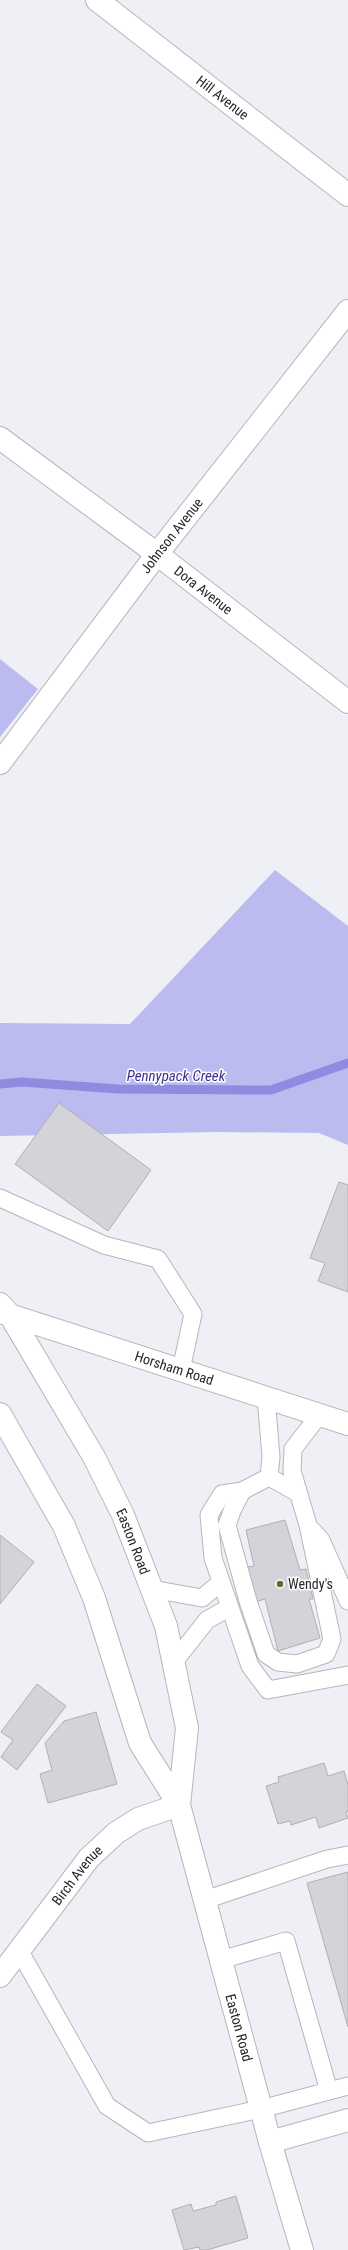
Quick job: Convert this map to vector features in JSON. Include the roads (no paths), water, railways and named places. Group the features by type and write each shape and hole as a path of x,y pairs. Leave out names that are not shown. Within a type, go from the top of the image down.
{"main road":[{"name":"Hill Avenue","path":"97,0 348,196"},
{"name":"Johnson Avenue","path":"0,763 157,554 348,311"},
{"name":"Dora Avenue","path":"0,438 157,554 348,702"},
{"name":"Horsham Road","path":"3,1311 348,1424"},
{"name":"Easton Road","path":"3,1311 94,1457 123,1515 166,1626 187,1728 179,1805"},
{"name":"Easton Road","path":"0,1414 64,1526 94,1598 140,1743 179,1805 261,2110 302,2250"},
{"name":"Birch Avenue","path":"0,1976 89,1858 116,1833 138,1819 179,1805"},
{"path":"270,2142 348,2120"}],"lane":[{"path":"0,1198 104,1245 158,1259 193,1314 181,1370"},
{"path":"266,1397 271,1457 270,1477"},
{"path":"242,1491 232,1511 228,1525 248,1602 266,1654 278,1662 297,1664 326,1654 332,1639 308,1525 292,1471 292,1449 320,1414"},
{"path":"270,1477 242,1491 222,1494 210,1515 213,1558 250,1666 268,1690 348,1675"},
{"path":"270,1477 298,1494"},
{"path":"308,1525 321,1540 348,1601"},
{"path":"152,1590 202,1598 221,1582"},
{"path":"174,1662 207,1620 230,1607"},
{"path":"205,1900 327,1859 348,1855"},
{"path":"221,1960 286,1941 329,2091"},
{"path":"19,1950 107,2106 148,2133 261,2110 348,2086"}],"waterway":[{"name":"Pennypack Creek","path":"0,1084 22,1082 118,1089 271,1090 348,1063"}],"place":[{"name":"Wendy's","path":"280,1584"}]}
